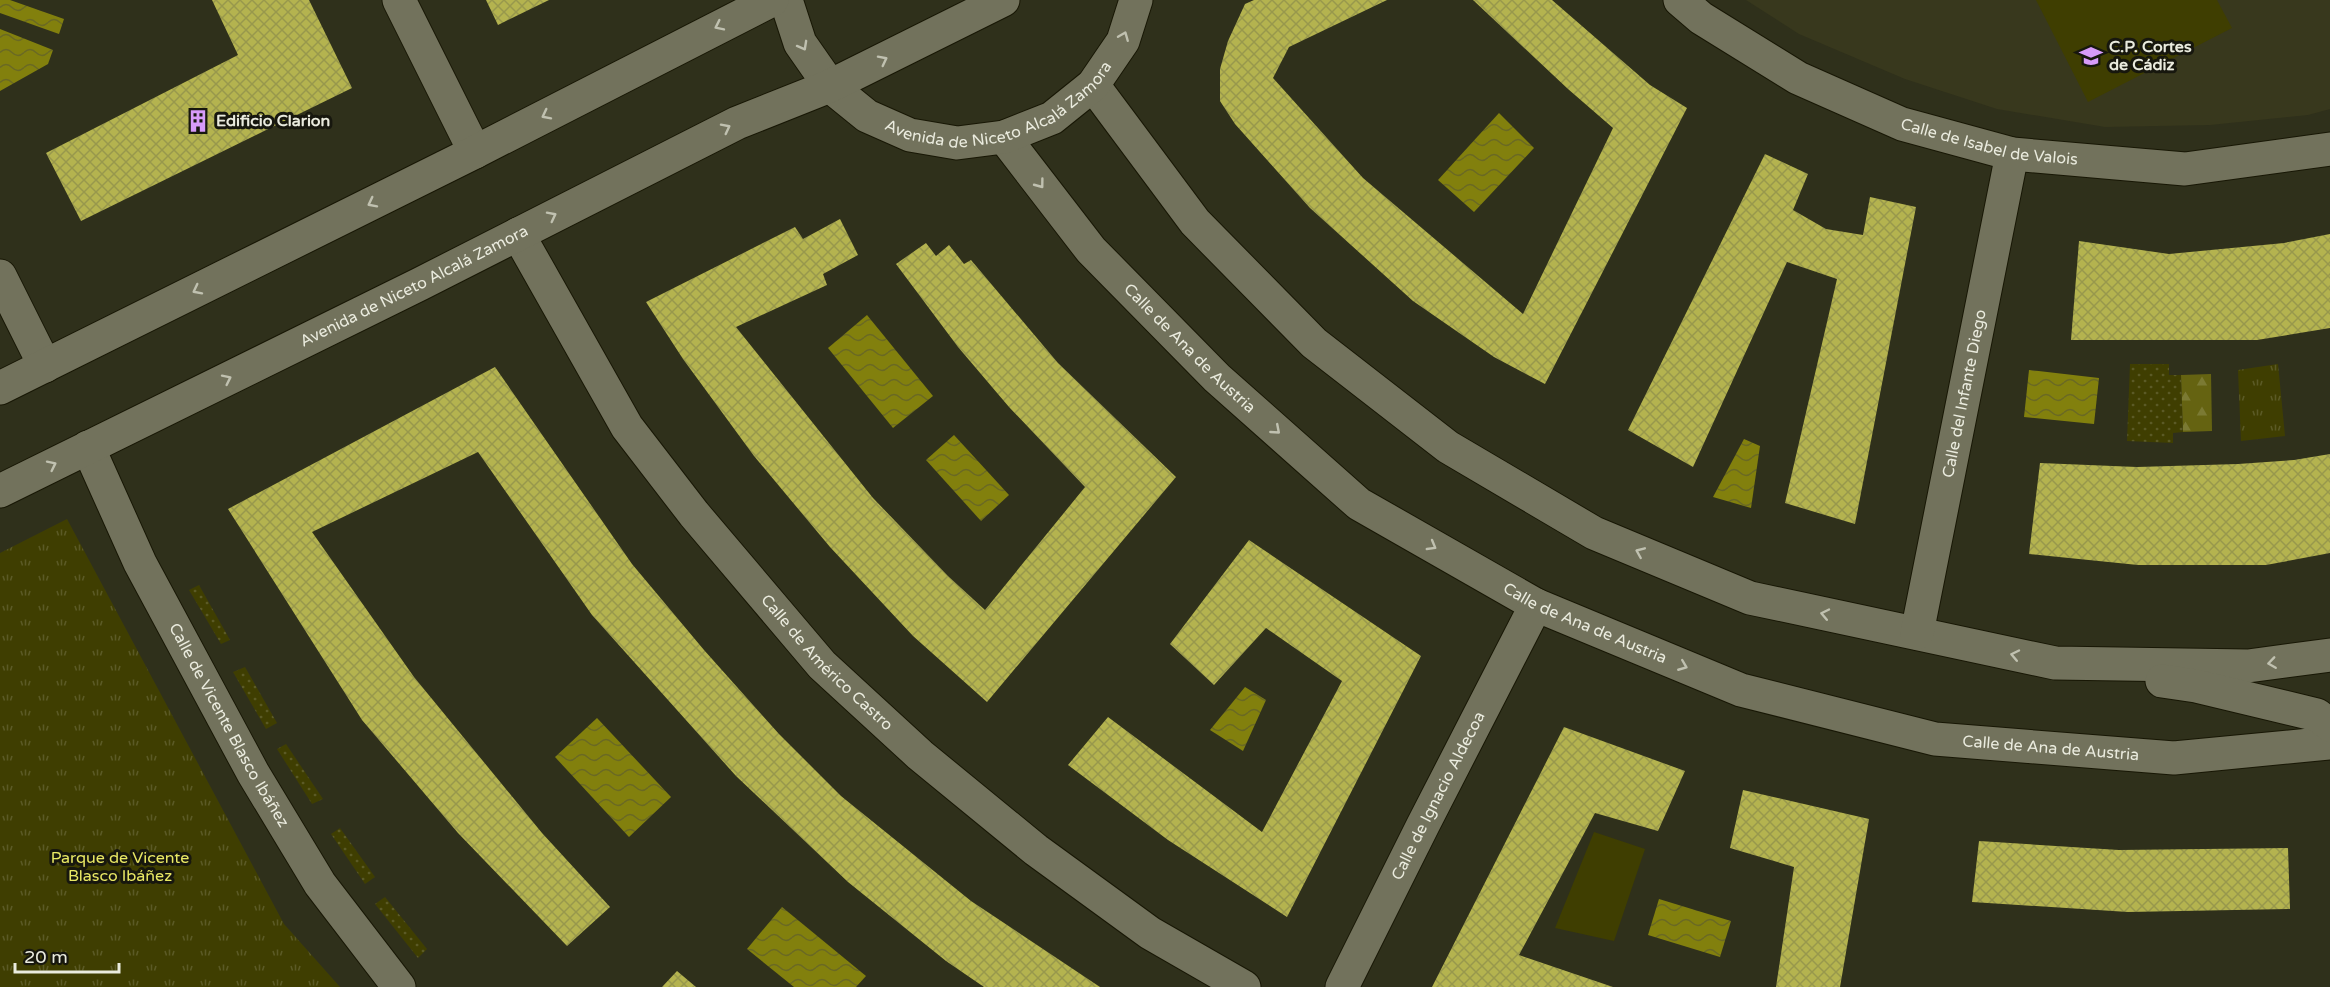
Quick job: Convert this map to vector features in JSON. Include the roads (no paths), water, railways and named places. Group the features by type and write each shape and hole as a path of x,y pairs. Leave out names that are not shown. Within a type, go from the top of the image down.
{"street":[{"path":"399,0 475,152"},
{"path":"0,388 475,152 772,0"},
{"name":"Avenida de Niceto Alcalá Zamora","path":"786,0 800,44 830,86 867,116 910,135 957,143 1004,137 1052,118 1093,85 1123,41 1136,0"},
{"name":"Avenida de Niceto Alcalá Zamora","path":"0,491 420,284 737,123 830,86 1003,0"},
{"name":"Calle de Isabel de Valois","path":"1680,0 1701,18 1798,78 1902,124 2012,154 2185,169 2330,149"},
{"path":"1093,85 1195,222 1314,343 1448,447 1594,532 1750,598 2055,663 2196,686 2317,716 2330,725"},
{"name":"Calle de Ana de Austria","path":"1004,137 1091,250 1217,378 1359,504 1536,605 1741,690 1935,739 2174,758 2330,743"},
{"name":"Calle del Infante Diego","path":"1917,633 2012,154"},
{"name":"Calle de Américo Castro","path":"518,234 627,427 694,514 822,665 920,755 1036,850 1150,933 1244,987"},
{"path":"0,276 45,366"},
{"name":"Calle de Vicente Blasco Ibáñez","path":"88,447 140,563 253,773 320,884 399,987"},
{"name":"Calle de Ignacio Aldecoa","path":"1342,987 1536,605"},
{"path":"2055,663 2248,666 2330,655"}],"water":[{"path":"0,0 10,0 64,19 59,34 0,13"},
{"path":"0,29 53,50 48,64 0,91"},
{"path":"1499,113 1534,148 1474,212 1438,180"},
{"path":"867,315 933,396 893,428 828,348"},
{"path":"2029,370 2099,378 2094,424 2024,417"},
{"path":"954,435 1009,495 981,521 926,460"},
{"path":"1744,439 1760,446 1751,508 1713,497"},
{"path":"1245,687 1266,700 1243,751 1210,730"},
{"path":"597,718 671,797 629,837 555,757"},
{"path":"1659,899 1731,921 1720,957 1648,935"},
{"path":"782,907 866,976 856,987 794,987 747,949"}],"place":[{"name":"C.P. Cortes de Cádiz","path":"2091,56"},
{"name":"Edificio Clarion","path":"198,121"}],"park label":[{"name":"Parque de Vicente Blasco Ibáñez","path":"120,867"}]}
